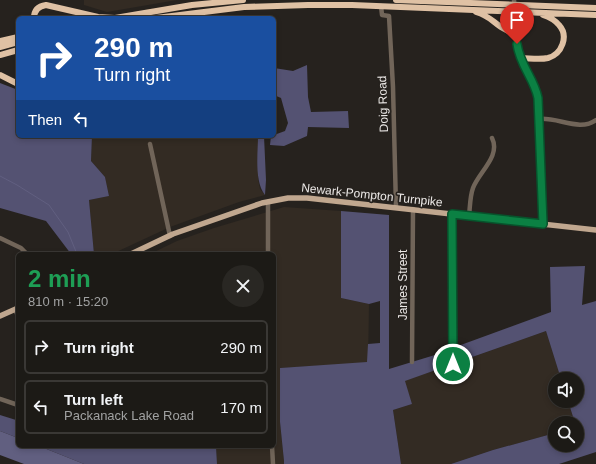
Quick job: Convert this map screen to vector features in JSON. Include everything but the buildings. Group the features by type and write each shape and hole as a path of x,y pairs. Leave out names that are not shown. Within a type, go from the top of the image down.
{"highway":[{"path":"127,16 192,5 243,0"},
{"path":"396,0 515,2 596,8"},
{"path":"35,16 37,9 46,5 94,16"},
{"path":"170,16 257,6 321,5 596,15"},
{"path":"467,10 482,14 492,19 517,38"},
{"path":"520,58 548,58 556,54 561,48 564,38 560,26 554,20 540,13"},
{"path":"0,41 16,37"},
{"path":"0,47 16,43"},
{"path":"0,55 16,51"},
{"path":"0,76 16,83"}],"main road":[{"name":"Newark-Pompton Turnpike","path":"135,252 203,223 268,202 288,198 307,198 396,207 596,230"},
{"path":"0,316 16,308"}],"street":[{"path":"515,2 517,38 520,58 536,88 538,98 543,224"},
{"name":"Doig Road","path":"381,6 382,15 389,16 393,83 396,207"},
{"path":"539,119 549,119 582,125 596,120"},
{"path":"469,216 473,188 492,156 494,146 492,138"},
{"path":"150,144 170,236"},
{"path":"268,202 268,252"},
{"name":"James Street","path":"412,362 413,209"},
{"path":"452,214 453,364"},
{"path":"0,238 22,248 25,252"},
{"path":"0,399 16,404"},
{"path":"272,448 273,464"}],"shaded area":[{"path":"84,0 177,0 107,12 84,5"},
{"path":"307,65 308,97 311,112 348,111 349,128 308,127 307,136 284,146 270,145 271,138 276,138 276,134 285,131 288,123 281,98 276,96 276,68 293,71"},
{"path":"0,83 16,89 16,138 92,138 91,161 105,177 109,196 89,200 94,252 69,252 46,221 0,208"},
{"path":"92,138 258,138 258,179 260,189 265,195 239,202 170,227 116,252 94,252 89,200 109,196 105,177 91,161"},
{"path":"258,138 264,138 266,180 265,195 259,182 257,158"},
{"path":"284,207 341,211 341,298 369,304 368,363 280,368 280,422 284,464 217,464 216,448 276,448 276,252 154,252 177,241"},
{"path":"341,211 389,215 389,369 448,351 447,366 405,381 412,404 393,410 401,464 284,464 280,422 280,368 367,362 368,344 380,343 380,301 369,304 341,298"},
{"path":"585,266 582,305 596,301 596,452 559,464 451,464 493,450 548,435 548,452 584,452 584,416 573,416 570,408 584,408 584,372 559,372 546,331 458,362 458,346 551,312 550,267"},
{"path":"546,331 559,372 548,372 548,408 570,408 573,416 548,416 548,435 493,450 451,464 401,464 393,410 412,404 404,381"},
{"path":"0,415 16,420 16,437 0,431"},
{"path":"0,431 16,437 16,448 44,448 84,464 24,464 0,455"},
{"path":"44,448 216,448 217,464 84,464"}],"waterway":[{"path":"0,176 49,205 68,232 76,252"}],"route":[{"path":"453,364 452,214 543,224 538,98 536,88 521,61 517,44"}]}
